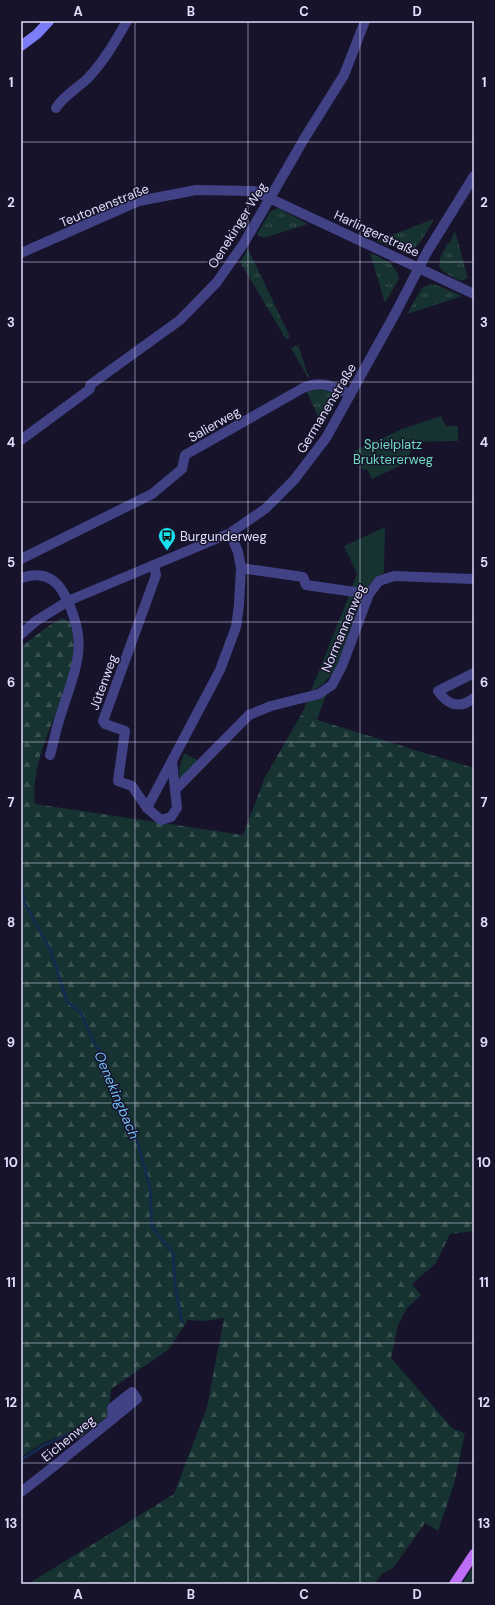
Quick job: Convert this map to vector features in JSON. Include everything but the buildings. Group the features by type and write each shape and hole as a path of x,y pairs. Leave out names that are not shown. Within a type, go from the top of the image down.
{"main road":[{"path":"454,1584 474,1554"}],"street":[{"path":"21,46 37,34 49,21"},
{"path":"56,108 59,102 77,88 109,53 127,21"},
{"name":"Oenekinger Weg","path":"21,440 90,390 90,385 180,320 197,305 217,282 233,260 344,75 364,21"},
{"name":"Germanenstraße","path":"21,634 36,621 68,602 230,533 265,509 294,480 326,438 444,222 474,176"},
{"name":"Teutonenstraße","path":"21,253 139,202 165,195 196,190 225,190 232,192 240,190 254,191 269,198"},
{"name":"Harlingerstraße","path":"269,198 474,294"},
{"name":"Salierweg","path":"21,559 152,494 182,468 186,455 303,388 313,384 324,384 349,394"},
{"path":"172,761 177,808 171,817 161,820 146,808 220,670 236,627 241,568 238,552 230,533"},
{"name":"Jütenweg","path":"146,808 132,786 118,781 125,731 105,724 103,721 156,575 154,565"},
{"path":"241,568 303,577 306,585 369,594"},
{"path":"21,578 36,574 50,578 60,587 68,602 78,632 80,652 78,665 53,738 50,755"},
{"name":"Normannenweg","path":"176,789 249,715 271,706 306,699 329,688 342,666 369,594 379,581 394,576 474,579"},
{"path":"474,673 438,691 446,702 465,703 474,698"},
{"name":"Eichenweg","path":"21,1492 113,1419"}],"green space":[{"path":"278,208 308,224 263,238 257,234 270,212"},
{"path":"434,219 422,239 412,249 399,249 376,241"},
{"path":"455,231 468,278 461,281 446,274 440,267 439,263"},
{"path":"248,249 290,337 286,339 240,262"},
{"path":"370,253 389,263 398,274 399,279 385,303"},
{"path":"431,284 462,296 407,314 422,288"},
{"path":"298,345 310,381 291,348"},
{"path":"313,388 336,392 338,397 322,425 306,390"},
{"name":"Spielplatz Bruktererweg","path":"441,416 446,426 458,426 458,441 415,442 406,463 372,479 367,469 363,470 354,451 402,429"},
{"path":"385,527 384,573 373,580 365,592 351,590 357,574 344,546"},
{"path":"350,593 364,596 334,672 323,684 310,693"},
{"path":"62,618 70,622 74,644 71,666 65,689 40,758 35,781 35,804 243,835 265,777 301,715 474,768 474,1231 450,1234 436,1263 412,1284 421,1295 407,1308 398,1325 391,1358 453,1429 465,1433 454,1484 438,1531 425,1523 393,1568 382,1574 374,1584 28,1584 174,1494 207,1407 224,1318 204,1321 188,1320 169,1349 111,1389 109,1415 78,1439 74,1430 43,1443 21,1457 21,647 44,629"},
{"path":"328,690 317,720 301,715 307,702"},
{"path":"184,753 199,761 180,781 179,769"},
{"path":"474,1566 474,1584 462,1584"}],"waterway":[{"name":"Oenekingbach","path":"21,878 24,902 50,949 67,1001 81,1013 95,1045 102,1054 107,1071 138,1144 150,1188 152,1227 173,1253 175,1285 182,1322"},
{"name":"Oenekingbach","path":"21,1460 43,1446 75,1431"}],"place":[{"name":"Burgunderweg","path":"167,551"}]}
